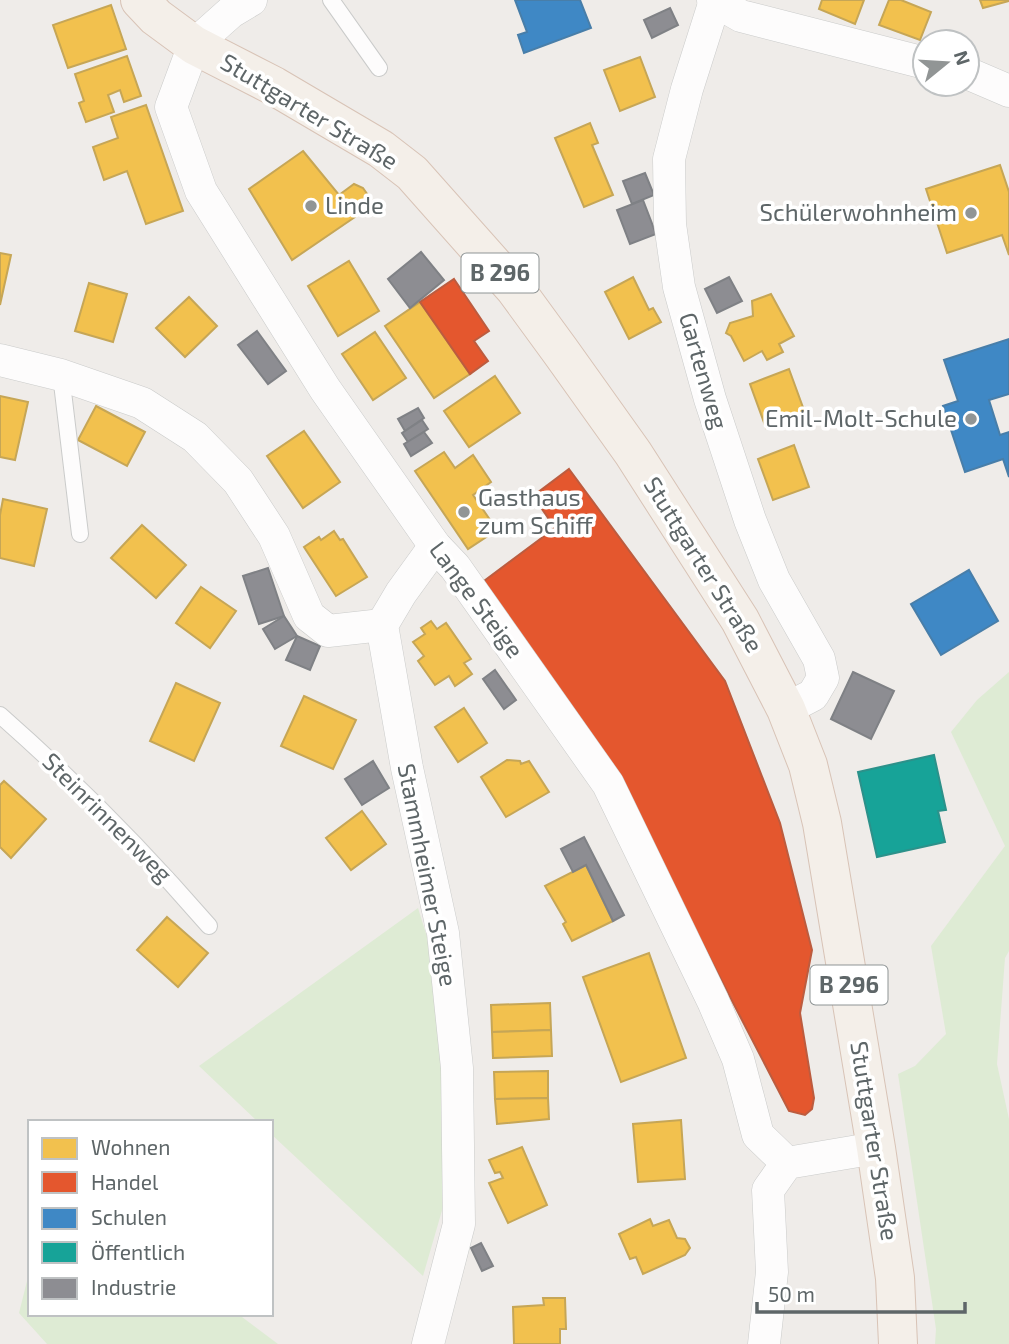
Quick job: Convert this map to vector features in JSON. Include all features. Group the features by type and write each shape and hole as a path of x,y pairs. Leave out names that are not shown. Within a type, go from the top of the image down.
{"main road":[{"name":"Stuttgarter Straße","path":"140,0 156,17 194,45 274,86 381,149 412,173 515,289 633,453 740,620 786,709 808,765 822,822 876,1148 895,1279 898,1344"}],"street":[{"path":"194,45 231,12 251,0"},
{"path":"714,1 741,16 911,59"},
{"name":"Gartenweg","path":"714,1 669,159 670,224 682,300 710,399 750,520 774,580 819,659 823,678 813,695 786,709"},
{"name":"Lange Steige","path":"194,45 171,107 201,191 325,388 435,546 455,567 608,784 738,1059 758,1135 787,1163"},
{"path":"981,80 1009,91"},
{"path":"0,360 61,375 142,403 195,437 238,481 274,536 309,616 328,631 382,625 435,546"},
{"name":"Stammheimer Steige","path":"382,625 407,768 443,933 457,1068 459,1224 428,1344"},
{"path":"764,1344 772,1272 768,1190 787,1163 876,1148"}],"lane":[{"path":"331,0 379,68"},
{"path":"61,375 80,534"},
{"name":"Steinrinnenweg","path":"0,715 92,800 154,863 209,926"}],"green space":[{"path":"1009,672 1009,951 1005,958 997,1064 1009,1119 1009,1344 935,1344 936,1329 898,1074 915,1066 946,1034 931,946 1005,846 951,732 977,700"},
{"path":"418,908 428,940 441,1061 443,1207 423,1276 273,1136 273,1120 256,1120 199,1066"},
{"path":"28,1277 28,1316 241,1316 278,1344 47,1344 19,1313"}],"building: Wohnen":[{"path":"822,0 864,0 855,24 819,9"},
{"path":"889,0 901,0 931,12 925,28 911,28 911,37 879,25"},
{"path":"980,0 1009,0 1009,1 983,8"},
{"path":"111,5 126,49 68,68 53,25"},
{"path":"127,56 141,96 124,102 120,90 108,95 114,112 86,122 79,103 84,101 75,74"},
{"path":"640,57 655,97 620,111 604,70"},
{"path":"146,105 183,211 146,224 127,171 104,180 93,147 118,138 111,117"},
{"path":"590,123 598,143 592,145 613,195 584,207 555,138"},
{"name":"Linde","path":"303,151 339,195 354,184 363,188 372,201 352,212 355,217 292,260 249,189"},
{"name":"Schülerwohnheim","path":"1000,165 1009,192 1009,255 1002,235 947,253 926,189"},
{"path":"0,253 11,255 0,305"},
{"path":"349,261 379,311 338,336 308,286"},
{"path":"633,277 649,310 653,308 661,322 629,339 605,292"},
{"path":"89,283 127,294 113,342 75,331"},
{"path":"771,294 794,336 779,344 783,352 767,360 762,351 744,361 731,336 726,333 730,323 753,316 752,301"},
{"path":"189,297 217,326 185,357 156,328"},
{"path":"420,302 470,374 434,398 385,326"},
{"path":"375,332 406,378 373,400 342,354"},
{"path":"789,369 805,413 766,428 750,384"},
{"path":"495,376 520,413 469,447 444,411"},
{"path":"0,396 28,402 15,460 0,457"},
{"path":"96,406 145,432 127,466 78,440"},
{"path":"304,431 340,482 303,508 267,456"},
{"path":"794,445 809,487 773,500 758,459"},
{"name":"Gasthaus zum Schiff","path":"444,452 455,468 473,455 491,482 473,495 497,530 468,549 415,471"},
{"path":"3,499 47,509 34,566 0,558 0,515"},
{"path":"142,525 186,565 156,598 111,558"},
{"path":"334,531 340,540 343,539 367,577 336,596 304,547"},
{"path":"201,587 236,611 210,648 176,623"},
{"path":"431,621 437,629 446,623 471,659 464,663 472,674 455,686 449,676 435,685 418,661 424,656 413,642 425,634 421,628"},
{"path":"176,683 220,703 194,761 150,741"},
{"path":"304,696 356,720 333,769 281,746"},
{"path":"464,708 487,743 458,762 435,727"},
{"path":"507,760 520,761 521,764 529,761 549,792 506,817 481,777"},
{"path":"4,781 46,819 11,858 0,847 0,785"},
{"path":"362,811 386,844 351,870 326,838"},
{"path":"586,865 613,921 572,941 563,924 566,922 545,886"},
{"path":"167,917 208,953 178,987 137,950"},
{"path":"649,953 686,1058 621,1082 583,977"},
{"path":"550,1003 551,1030 492,1032 491,1005"},
{"path":"551,1030 552,1056 493,1058 492,1032"},
{"path":"548,1071 548,1098 495,1099 494,1072"},
{"path":"548,1098 549,1119 497,1124 495,1099"},
{"path":"681,1120 685,1179 638,1182 633,1124"},
{"path":"522,1147 547,1205 508,1223 489,1183 503,1178 500,1172 495,1173 489,1160"},
{"path":"650,1219 653,1226 669,1220 677,1238 685,1239 690,1248 685,1255 643,1274 636,1257 630,1259 619,1234"},
{"path":"543,1298 565,1298 566,1329 560,1329 560,1344 514,1344 513,1307 544,1305"}],"building: Handel":[{"path":"454,279 489,331 474,341 488,361 470,374 420,302"},
{"path":"569,469 725,681 780,823 812,950 800,1013 814,1098 812,1109 805,1115 789,1111 621,786 484,581 555,528 533,496"}],"building: Schulen":[{"path":"515,0 580,0 591,28 524,53 518,35 527,32"},
{"name":"Emil-Molt-Schule","path":"1009,339 1009,394 989,400 1000,435 1009,432 1009,477 1003,459 965,472 943,406 958,401 944,360"},
{"path":"969,570 998,621 941,655 911,604"}],"building: Öffentlich":[{"path":"934,755 946,810 938,811 945,842 877,857 858,772"}],"building: Industrie":[{"path":"670,8 678,25 652,38 644,20"},
{"path":"645,173 654,195 632,204 623,181"},
{"path":"643,200 656,234 630,244 617,210"},
{"path":"421,252 444,280 410,308 388,279"},
{"path":"729,277 742,301 717,313 705,289"},
{"path":"257,331 286,371 268,384 238,345"},
{"path":"418,408 424,418 405,431 398,419"},
{"path":"422,420 428,429 408,442 402,433"},
{"path":"424,432 432,443 411,456 404,444"},
{"path":"268,568 284,616 259,624 243,576"},
{"path":"284,616 297,636 275,649 263,629"},
{"path":"297,636 320,646 310,670 286,660"},
{"path":"495,670 516,700 504,709 483,679"},
{"path":"853,672 894,691 871,739 831,719"},
{"path":"373,761 389,788 362,805 345,779"},
{"path":"584,837 624,915 613,921 586,865 573,872 561,849"},
{"path":"481,1243 493,1266 482,1271 471,1248"}],"place":[{"name":"Linde","path":"311,206"},
{"name":"Schülerwohnheim","path":"971,213"},
{"name":"Emil-Molt-Schule","path":"971,419"},
{"name":"Gasthaus zum Schiff","path":"464,512"}]}
